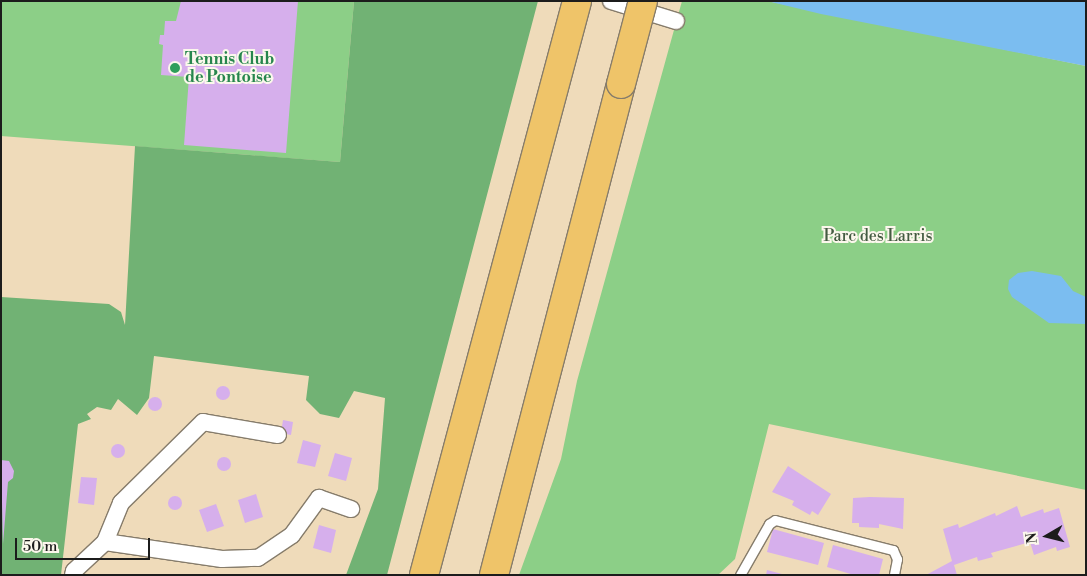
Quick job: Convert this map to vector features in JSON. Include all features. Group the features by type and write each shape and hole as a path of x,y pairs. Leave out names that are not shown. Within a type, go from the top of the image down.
{"highway":[{"path":"424,575 577,1"},
{"path":"494,575 643,1"}],"street":[{"path":"610,1 676,21"},
{"path":"73,575 74,571 105,542 121,503 204,422 278,435"},
{"path":"105,542 222,559 258,558 292,535 319,498 351,509"}],"lane":[{"path":"740,575 769,524 775,520 893,550 897,559 894,575"}],"green space":[{"name":"Tennis Club de Pontoise","path":"1,1 354,1 340,162 1,136"},
{"path":"354,1 538,1 387,575 346,575 378,489 385,398 354,391 339,418 320,414 306,400 309,376 154,356 149,398 137,415 118,399 111,410 97,407 87,414 91,419 78,424 61,575 1,575 1,297 109,304 121,312 125,325 135,146 340,162"},
{"name":"Parc des Larris","path":"682,1 767,1 1086,66 1086,490 769,424 735,559 718,575 519,575 561,459 577,381"}],"water":[{"path":"767,1 1086,1 1086,66 821,14"},
{"path":"1032,271 1061,276 1073,291 1086,297 1086,324 1049,323 1012,297 1008,289 1009,280 1018,273"}],"building":[{"path":"181,1 298,1 286,153 184,145 189,77 161,75 163,45 159,44 160,35 164,35 165,21 176,21"},
{"path":"223,386 228,388 230,393 228,398 223,400 218,398 216,393 218,388"},
{"path":"155,397 160,399 162,404 160,409 155,411 150,409 148,404 150,399"},
{"path":"283,420 293,422 291,435 281,433"},
{"path":"303,440 321,445 315,467 297,463"},
{"path":"118,444 123,446 125,451 123,456 118,458 113,456 111,451 113,446"},
{"path":"335,453 352,458 346,481 328,476"},
{"path":"224,457 229,459 231,464 229,469 224,471 219,469 217,464 219,459"},
{"path":"1,460 9,461 14,471 13,478 8,482 3,544"},
{"path":"788,466 831,494 818,515 812,511 810,515 792,505 794,501 772,492"},
{"path":"81,477 97,478 94,505 78,503"},
{"path":"256,494 263,517 245,523 238,500"},
{"path":"175,496 180,498 182,503 180,508 175,510 170,508 168,503 170,498"},
{"path":"853,498 904,498 903,529 879,524 879,528 859,527 859,523 852,523"},
{"path":"216,504 224,526 207,532 199,510"},
{"path":"1017,506 1021,517 1043,509 1044,513 1059,508 1070,547 1057,551 1056,547 1034,555 1030,542 991,553 993,557 978,561 977,557 954,565 957,575 926,575 952,561 943,529 958,524 959,528 995,513 996,516"},
{"path":"319,525 336,530 331,553 313,548"},
{"path":"773,529 824,543 818,565 767,552"},
{"path":"833,545 883,559 879,575 854,575 827,567"},
{"path":"767,570 782,574 782,575 766,575"}],"place":[{"name":"Tennis Club de Pontoise","path":"175,68"}]}
